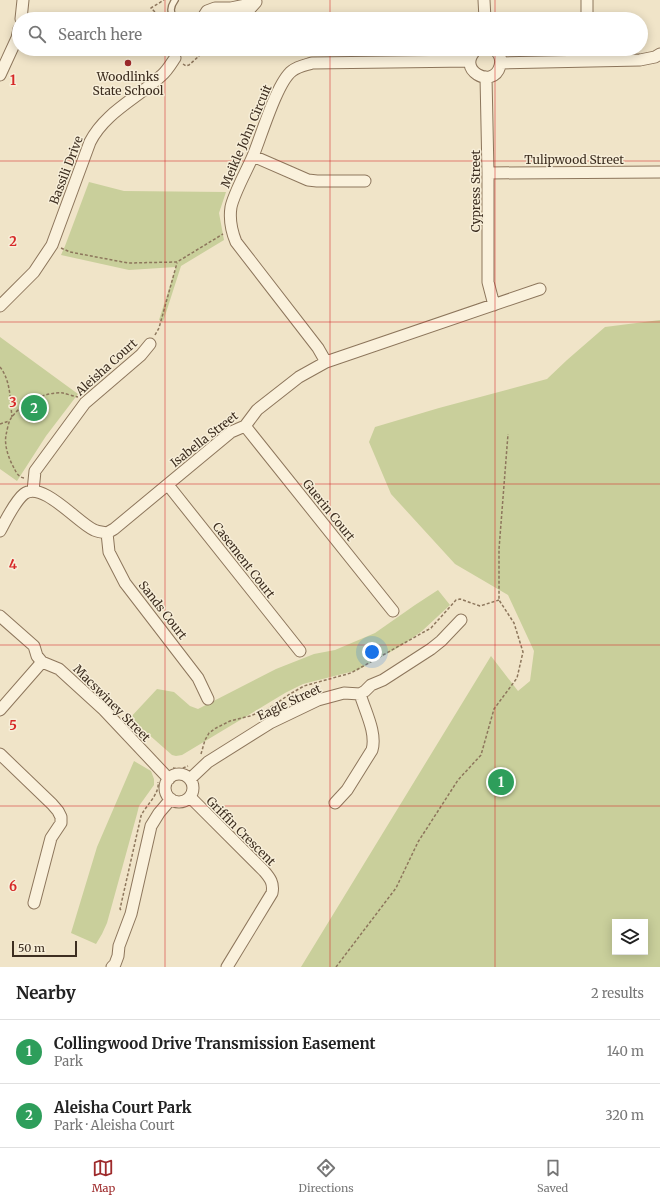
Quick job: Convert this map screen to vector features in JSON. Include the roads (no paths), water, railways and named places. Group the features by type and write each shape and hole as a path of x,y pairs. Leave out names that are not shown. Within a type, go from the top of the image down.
{"street":[{"path":"22,12 23,0"},
{"path":"484,0 485,12"},
{"path":"587,0 587,12"},
{"path":"206,12 215,8 231,8 256,1"},
{"path":"247,12 256,1"},
{"path":"0,75 12,49"},
{"path":"605,56 640,60 655,57 660,54"},
{"path":"471,56 470,61 472,69 482,77 494,74 500,67 501,63 499,56"},
{"path":"501,63 568,56"},
{"name":"Bassili Drive","path":"0,306 34,272 52,245 95,131 104,121 163,75 175,58"},
{"name":"Meikle John Circuit","path":"326,362 318,348 236,242 231,229 230,220 232,205 285,79 292,71 312,63 470,61"},
{"name":"Cypress Street","path":"486,77 488,282 494,304"},
{"path":"253,156 308,180 365,181"},
{"name":"Tulipwood Street","path":"488,173 660,172"},
{"name":"Isabella Street","path":"106,533 114,529 231,432 245,426 257,410 299,377 326,362 540,289"},
{"name":"Aleisha Court","path":"34,485 35,471 85,403 142,355 150,344"},
{"name":"Guerin Court","path":"245,426 393,610"},
{"name":"Casement Court","path":"168,484 300,651"},
{"path":"0,530 15,505 34,485 94,530 106,533"},
{"name":"Sands Court","path":"106,533 110,552 125,582 198,678 208,699"},
{"path":"0,616 34,646 37,656 42,662 0,710"},
{"path":"335,803 347,790 372,750 374,744 373,735 360,694 371,685 383,680 431,649 461,620"},
{"name":"Macswiney Street","path":"42,662 48,666 59,669 104,710 169,779"},
{"name":"Eagle Street","path":"190,779 208,762 270,723 318,700 344,693 360,694"},
{"path":"0,754 52,804 61,817 61,823 51,838 34,903"},
{"path":"182,775 190,779 193,787 193,792 190,797 182,802 171,799 166,790 169,779 173,776 182,775"},
{"name":"Griffin Crescent","path":"190,797 264,871 270,878 273,886 272,893 227,967"},
{"path":"115,966 119,946 131,914 151,826 159,813 171,799"}],"lane":[{"path":"170,12 171,6 175,0"}],"place":[{"name":"Woodlinks State School","path":"128,63"},
{"name":"Aleisha Court Park","path":"34,408"},
{"name":"Collingwood Drive Transmission Easement","path":"501,782"}]}
